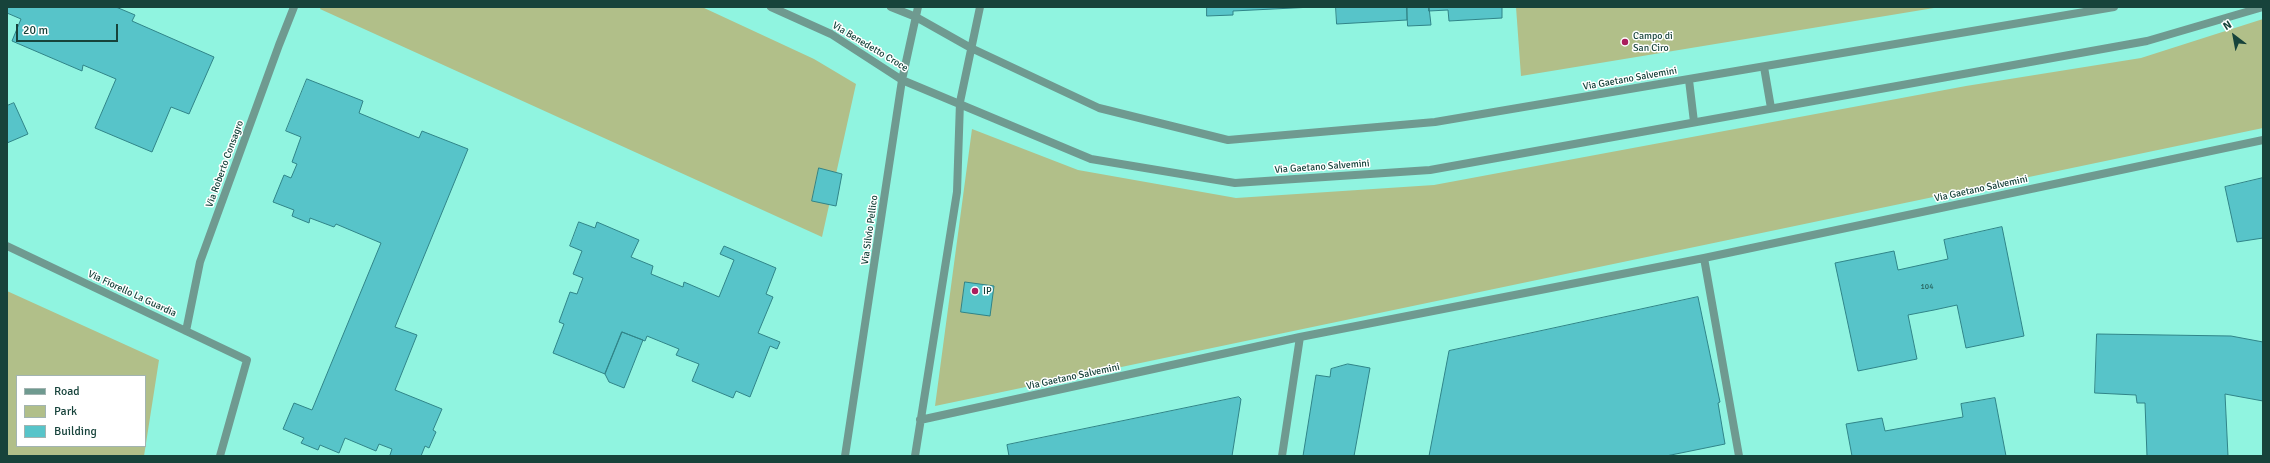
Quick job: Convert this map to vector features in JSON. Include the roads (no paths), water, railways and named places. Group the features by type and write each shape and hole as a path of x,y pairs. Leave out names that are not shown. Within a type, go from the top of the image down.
{"street":[{"name":"Via Roberto Consagro","path":"186,331 200,262 279,44 294,7"},
{"name":"Via Benedetto Croce","path":"771,7 831,34 902,80 960,102"},
{"path":"891,7 916,17 970,48"},
{"name":"Via Silvio Pellico","path":"845,456 902,80 918,7"},
{"path":"915,456 957,192 960,102 970,48 980,7"},
{"name":"Via Gaetano Salvemini","path":"970,48 1099,108 1228,140 1435,122 2114,7"},
{"name":"Via Gaetano Salvemini","path":"960,102 1092,159 1235,183 1430,170 2147,41 2262,7"},
{"path":"1764,67 1771,108"},
{"name":"Via Gaetano Salvemini","path":"1689,80 1694,122"},
{"name":"Via Gaetano Salvemini","path":"920,420 1300,337 1704,258 2263,140"},
{"name":"Via Fiorello La Guardia","path":"7,246 247,360 220,456"},
{"path":"1704,258 1739,456"},
{"path":"1282,456 1300,337"}],"place":[{"name":"Campo di San Ciro","path":"1625,42"},
{"name":"IP","path":"975,291"}]}
